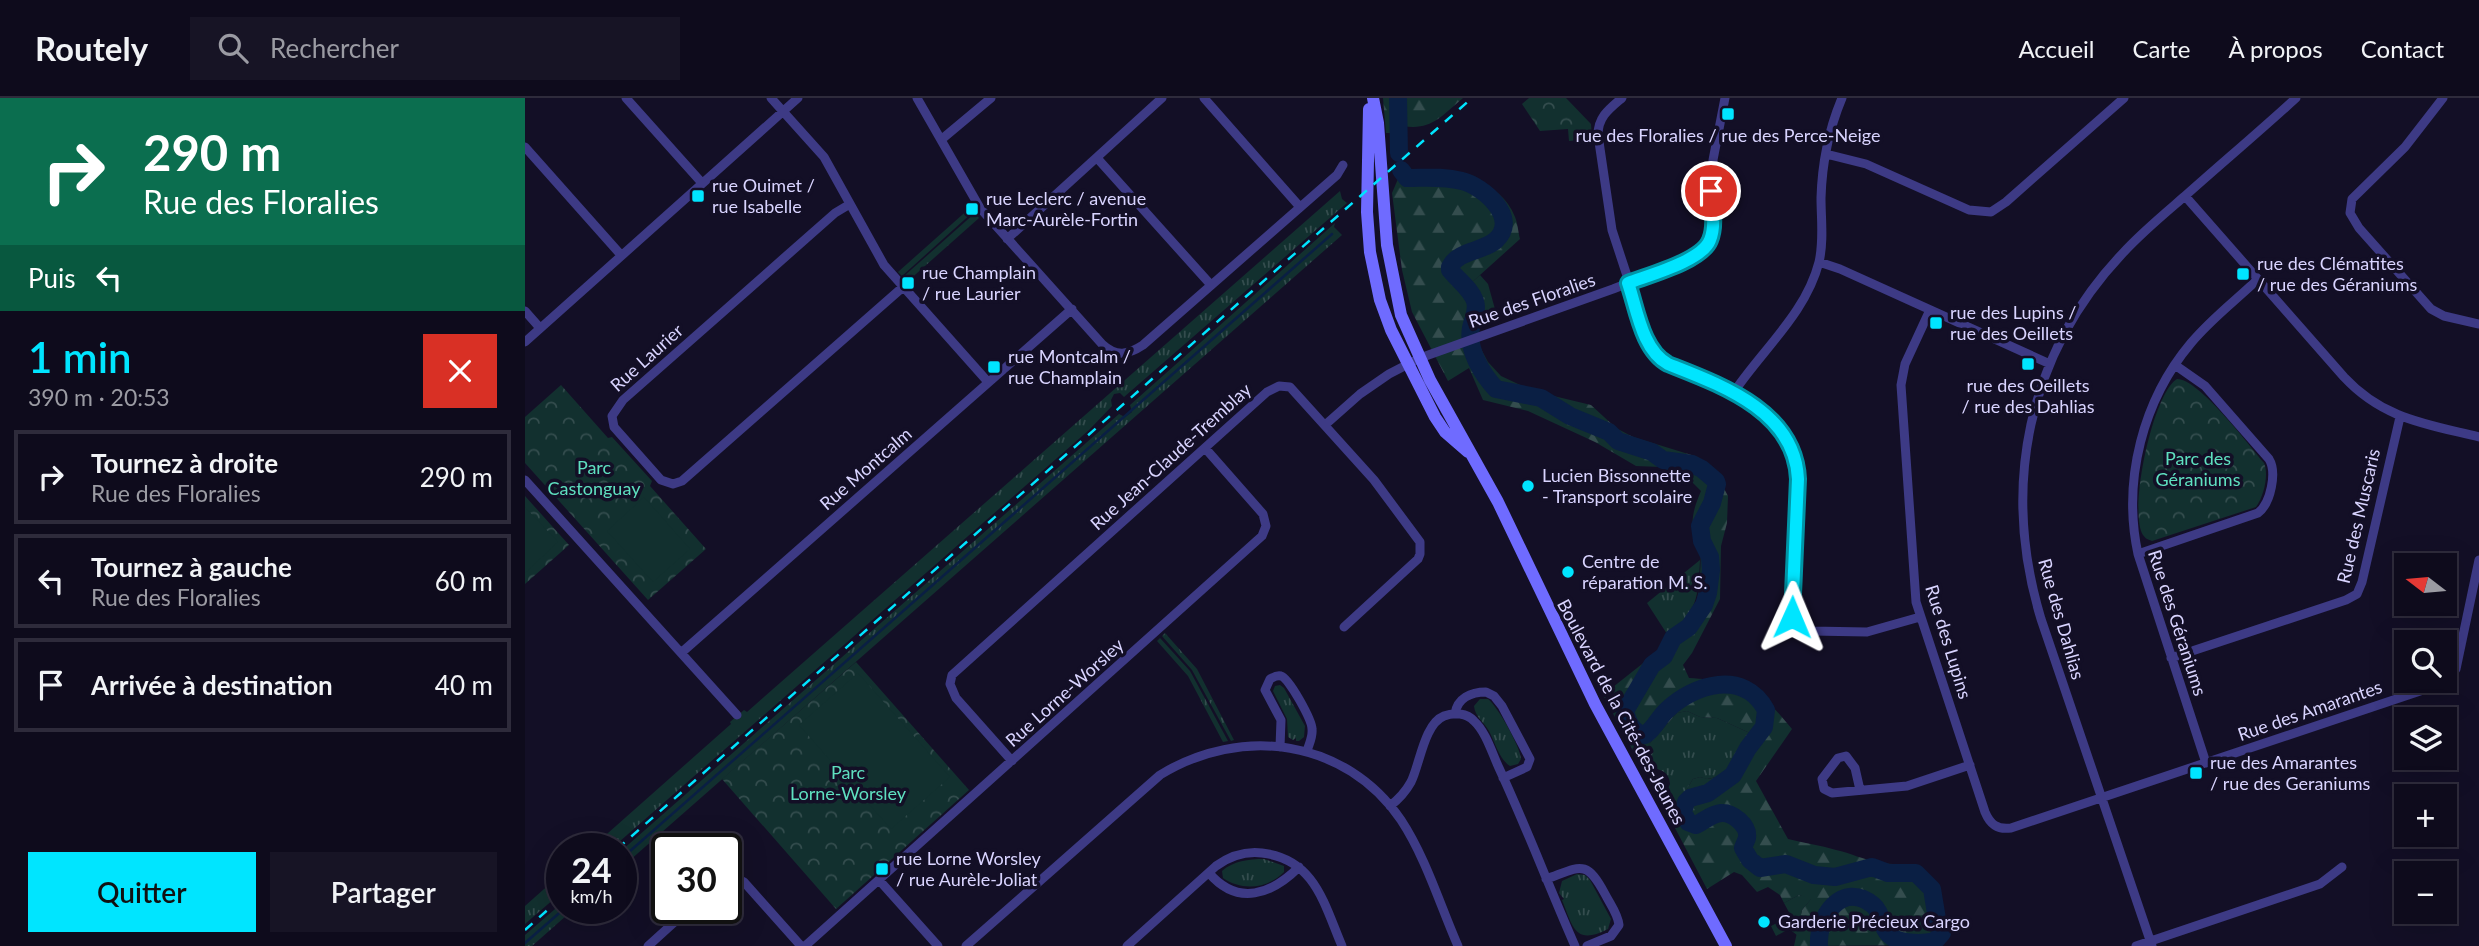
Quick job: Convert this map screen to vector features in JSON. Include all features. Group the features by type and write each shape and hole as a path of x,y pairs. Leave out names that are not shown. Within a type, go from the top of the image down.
{"main road":[{"name":"Boulevard de la Cité-des-Jeunes","path":"1371,98 1378,123 1383,212 1392,278 1401,315 1430,380 1498,502 1595,705 1726,946"},
{"name":"Boulevard de la Cité-des-Jeunes","path":"1371,98 1366,191 1370,252 1378,290 1387,321 1407,365 1445,432 1471,455"}],"street":[{"path":"626,98 702,183"},
{"path":"771,98 820,152 880,260 988,382"},
{"path":"525,342 798,98"},
{"path":"917,98 977,204 1107,348 1121,354 1143,345 1339,172 1343,165"},
{"path":"942,139 991,98"},
{"path":"1007,239 1162,98"},
{"path":"1204,98 1300,206"},
{"path":"1622,98 1602,116 1598,132 1611,221 1628,283 1647,339 1657,357 1734,392 1777,425 1791,448 1797,465 1797,526 1791,609 1795,623 1807,630 1860,632 1875,631 1920,617"},
{"name":"Rue des Floralies","path":"1325,425 1360,394 1420,358 1628,283 1694,257 1704,249 1713,229 1711,191 1714,151 1725,98"},
{"path":"1734,392 1801,303 1819,262 1822,236 1821,192 1826,154 1842,98"},
{"path":"1826,154 1866,164 1969,210 1991,212 2006,202 2124,98"},
{"path":"2442,98 2400,154 2354,196 2350,202 2350,213 2359,228 2431,309 2444,316 2479,324"},
{"name":"Rue des Dahlias","path":"2151,944 2041,619 2026,555 2021,495 2024,460 2032,418 2050,364 2066,332 2098,282 2132,243 2293,99"},
{"path":"525,147 621,256"},
{"path":"1097,158 1211,285"},
{"path":"2185,196 2356,389 2379,407 2400,417 2479,437"},
{"name":"Rue Laurier","path":"850,204 835,213 619,403 612,415 614,427 661,480 673,484 682,481 903,288"},
{"path":"1819,262 2050,364"},
{"name":"Rue des Géraniums","path":"2206,763 2138,554 2133,506 2138,453 2154,402 2175,365 2205,328 2257,280"},
{"name":"Rue Montcalm","path":"681,653 1072,309"},
{"name":"Rue des Lupins","path":"1930,310 1905,365 1901,384 1913,584 1920,617 1987,818 1993,825 2011,828 2102,798"},
{"path":"525,311 540,328"},
{"path":"2138,554 2258,513 2267,502 2273,475 2273,466 2269,459 2209,390 2175,365"},
{"name":"Rue Jean-Claude-Tremblay","path":"1012,761 956,698 950,684 953,675 1267,393 1279,386 1294,390 1374,480 1421,547 1418,559 1344,627"},
{"name":"Rue des Muscaris","path":"2171,658 2357,594 2400,417"},
{"name":"Rue Lorne-Worsley","path":"803,946 1262,536 1266,526 1263,514 1205,448"},
{"path":"525,480 737,715"},
{"name":"Rue des Amarantes","path":"2102,798 2450,680 2456,669 2479,560"},
{"path":"1280,747 1281,720 1265,690 1270,679 1277,676 1284,677 1289,684 1312,725 1307,751"},
{"path":"1455,714 1458,704 1472,694 1486,692 1498,701 1530,759 1527,767 1503,778"},
{"path":"1390,806 1411,782 1432,727 1441,718 1455,714 1469,716 1478,726 1503,778 1574,946"},
{"path":"966,946 1160,775 1210,751 1241,746 1307,751 1337,764 1359,778 1390,806 1415,844 1458,946"},
{"path":"1860,790 1855,768 1846,756 1838,758 1822,779 1822,787 1829,792 1860,790 1907,786 1970,765"},
{"path":"1127,946 1224,860 1251,852 1277,856 1299,867 1318,890 1342,946"},
{"path":"1209,873 1228,889 1241,893 1257,893 1278,885 1299,867"},
{"path":"2136,946 2151,944 2320,884 2342,867"},
{"path":"1546,879 1581,868 1590,870 1596,878 1617,916 1619,925 1611,936 1587,946"},
{"path":"879,880 938,946"},
{"path":"742,881 803,946"},
{"path":"648,946 672,924"}],"green space":[{"path":"1383,98 1463,98 1432,123 1415,127 1393,124 1390,133 1386,133"},
{"path":"1529,98 1566,98 1591,124 1592,139 1569,141 1568,129 1540,131 1522,104"},
{"path":"1420,171 1475,180 1488,186 1508,204 1515,217 1520,239 1470,284 1478,295 1481,308 1479,320 1472,332 1488,362 1501,376 1533,391 1591,405 1616,428 1633,437 1698,457 1714,470 1728,496 1727,523 1721,546 1720,599 1683,665 1689,678 1725,681 1748,687 1768,702 1792,729 1756,781 1788,839 1873,861 1914,868 1933,879 1940,896 1946,931 1937,945 1794,946 1802,910 1811,899 1799,895 1784,903 1780,895 1768,887 1757,892 1742,875 1734,872 1707,889 1664,803 1679,800 1693,779 1731,774 1752,734 1717,718 1700,717 1687,711 1677,713 1637,758 1603,695 1666,645 1694,607 1699,590 1701,554 1693,517 1701,491 1691,481 1668,470 1661,467 1636,466 1595,442 1528,411 1483,400 1469,368 1448,381 1412,312 1402,270 1392,193 1398,179"},
{"path":"1340,191 1342,199 1347,203 1124,397 1120,393 1114,394 1112,406 1089,430 629,833 608,833 731,724 730,722 744,710 747,712"},
{"path":"971,207 974,211 902,276 898,272"},
{"path":"975,213 979,218 907,282 903,277"},
{"path":"1335,223 1334,227 1342,235 661,833 651,833 651,842 637,854 637,837 1119,414 1125,417 1132,412 1130,405"},
{"path":"1480,275 1488,284 1498,320 1477,326 1480,304 1470,284"},
{"name":"Parc des Géraniums","path":"2177,379 2198,389 2247,442 2264,463 2265,485 2256,507 2152,541 2143,535 2139,522 2145,453 2159,406"},
{"name":"Parc Castonguay","path":"561,385 608,438 612,437 652,481 650,486 706,549 648,600 525,463 525,417"},
{"path":"525,496 569,545 525,584"},
{"path":"644,497 690,549 653,582 607,531"},
{"path":"525,507 558,542 525,573"},
{"path":"1700,560 1697,595 1691,611 1669,637 1647,603"},
{"path":"1165,633 1197,669 1234,740 1231,741 1192,670 1162,636"},
{"path":"1160,638 1190,671 1228,741 1223,742 1188,676 1157,641"},
{"name":"Parc Lorne-Worsley","path":"856,662 969,790 836,909 722,779"},
{"path":"858,673 950,777 891,829 799,725"},
{"path":"1280,685 1305,726 1304,737 1299,741 1288,737 1287,719 1273,691 1275,686"},
{"path":"1480,699 1488,699 1508,727 1520,753 1518,764 1510,766 1500,755 1475,710 1474,706"},
{"path":"1687,711 1700,717 1717,718 1752,734 1731,774 1693,779 1679,800 1664,803 1670,784 1667,775 1661,770 1643,766 1637,758 1677,713"},
{"path":"1264,859 1284,866 1284,872 1270,882 1254,886 1238,885 1223,878 1222,871 1231,865"},
{"path":"1577,874 1585,875 1590,880 1611,919 1608,929 1597,934 1588,935 1577,931 1559,893 1562,881"},
{"path":"546,887 546,906 525,924 525,906"},
{"path":"1799,895 1812,898 1802,910 1797,935 1789,929 1776,936 1771,926 1791,916 1784,903"},
{"path":"546,917 546,924 557,924 532,946 525,946 525,935"}],"waterway":[{"path":"1398,98 1399,153"},
{"path":"1401,170 1407,178 1448,178 1470,184 1488,196 1501,213 1504,222 1496,240 1459,257 1450,267 1475,301 1471,345 1481,369 1496,389 1541,398 1570,416 1609,432 1618,441 1652,452 1663,460 1692,464 1716,481 1712,503 1700,526 1702,541 1710,557 1711,570 1704,605 1689,627 1673,638 1664,656 1652,665 1625,711 1629,723 1645,735 1667,710 1691,693 1718,685 1745,689 1757,697 1766,710 1764,727 1733,775 1708,793 1690,798 1686,802 1683,812 1688,822 1696,825 1721,813 1735,817 1743,824 1747,833 1743,848 1750,860 1760,868 1786,864 1814,875 1835,877 1872,867 1888,873 1916,873 1932,889 1942,933 1935,941 1913,943 1892,937 1885,930 1879,912 1873,905 1862,898 1851,897 1842,899 1827,914 1819,935 1819,946"},
{"path":"637,845 1332,234"},
{"path":"525,943 547,924"}],"railway":[{"path":"635,833 1472,98"},
{"path":"525,930 546,911"}],"place":[{"name":"rue des Floralies / rue des Perce-Neige","path":"1728,114"},
{"name":"rue Ouimet / rue Isabelle","path":"698,196"},
{"name":"rue Leclerc / avenue Marc-Aurèle-Fortin","path":"972,209"},
{"name":"rue des Clématites / rue des Géraniums","path":"2243,274"},
{"name":"rue Champlain / rue Laurier","path":"908,283"},
{"name":"rue des Lupins / rue des Oeillets","path":"1936,323"},
{"name":"rue des Oeillets / rue des Dahlias","path":"2028,364"},
{"name":"rue Montcalm / rue Champlain","path":"994,367"},
{"name":"Lucien Bissonnette - Transport scolaire","path":"1528,486"},
{"name":"Centre de réparation M. S.","path":"1568,572"},
{"name":"rue des Amarantes / rue des Geraniums","path":"2196,773"},
{"name":"rue Lorne Worsley / rue Aurèle-Joliat","path":"882,869"},
{"name":"Garderie Précieux Cargo","path":"1764,922"}],"route":[{"path":"1711,191 1712,233 1704,249 1694,257 1628,283 1647,339 1657,357 1739,395 1777,425 1791,448 1797,465 1798,479 1792,617"}]}
